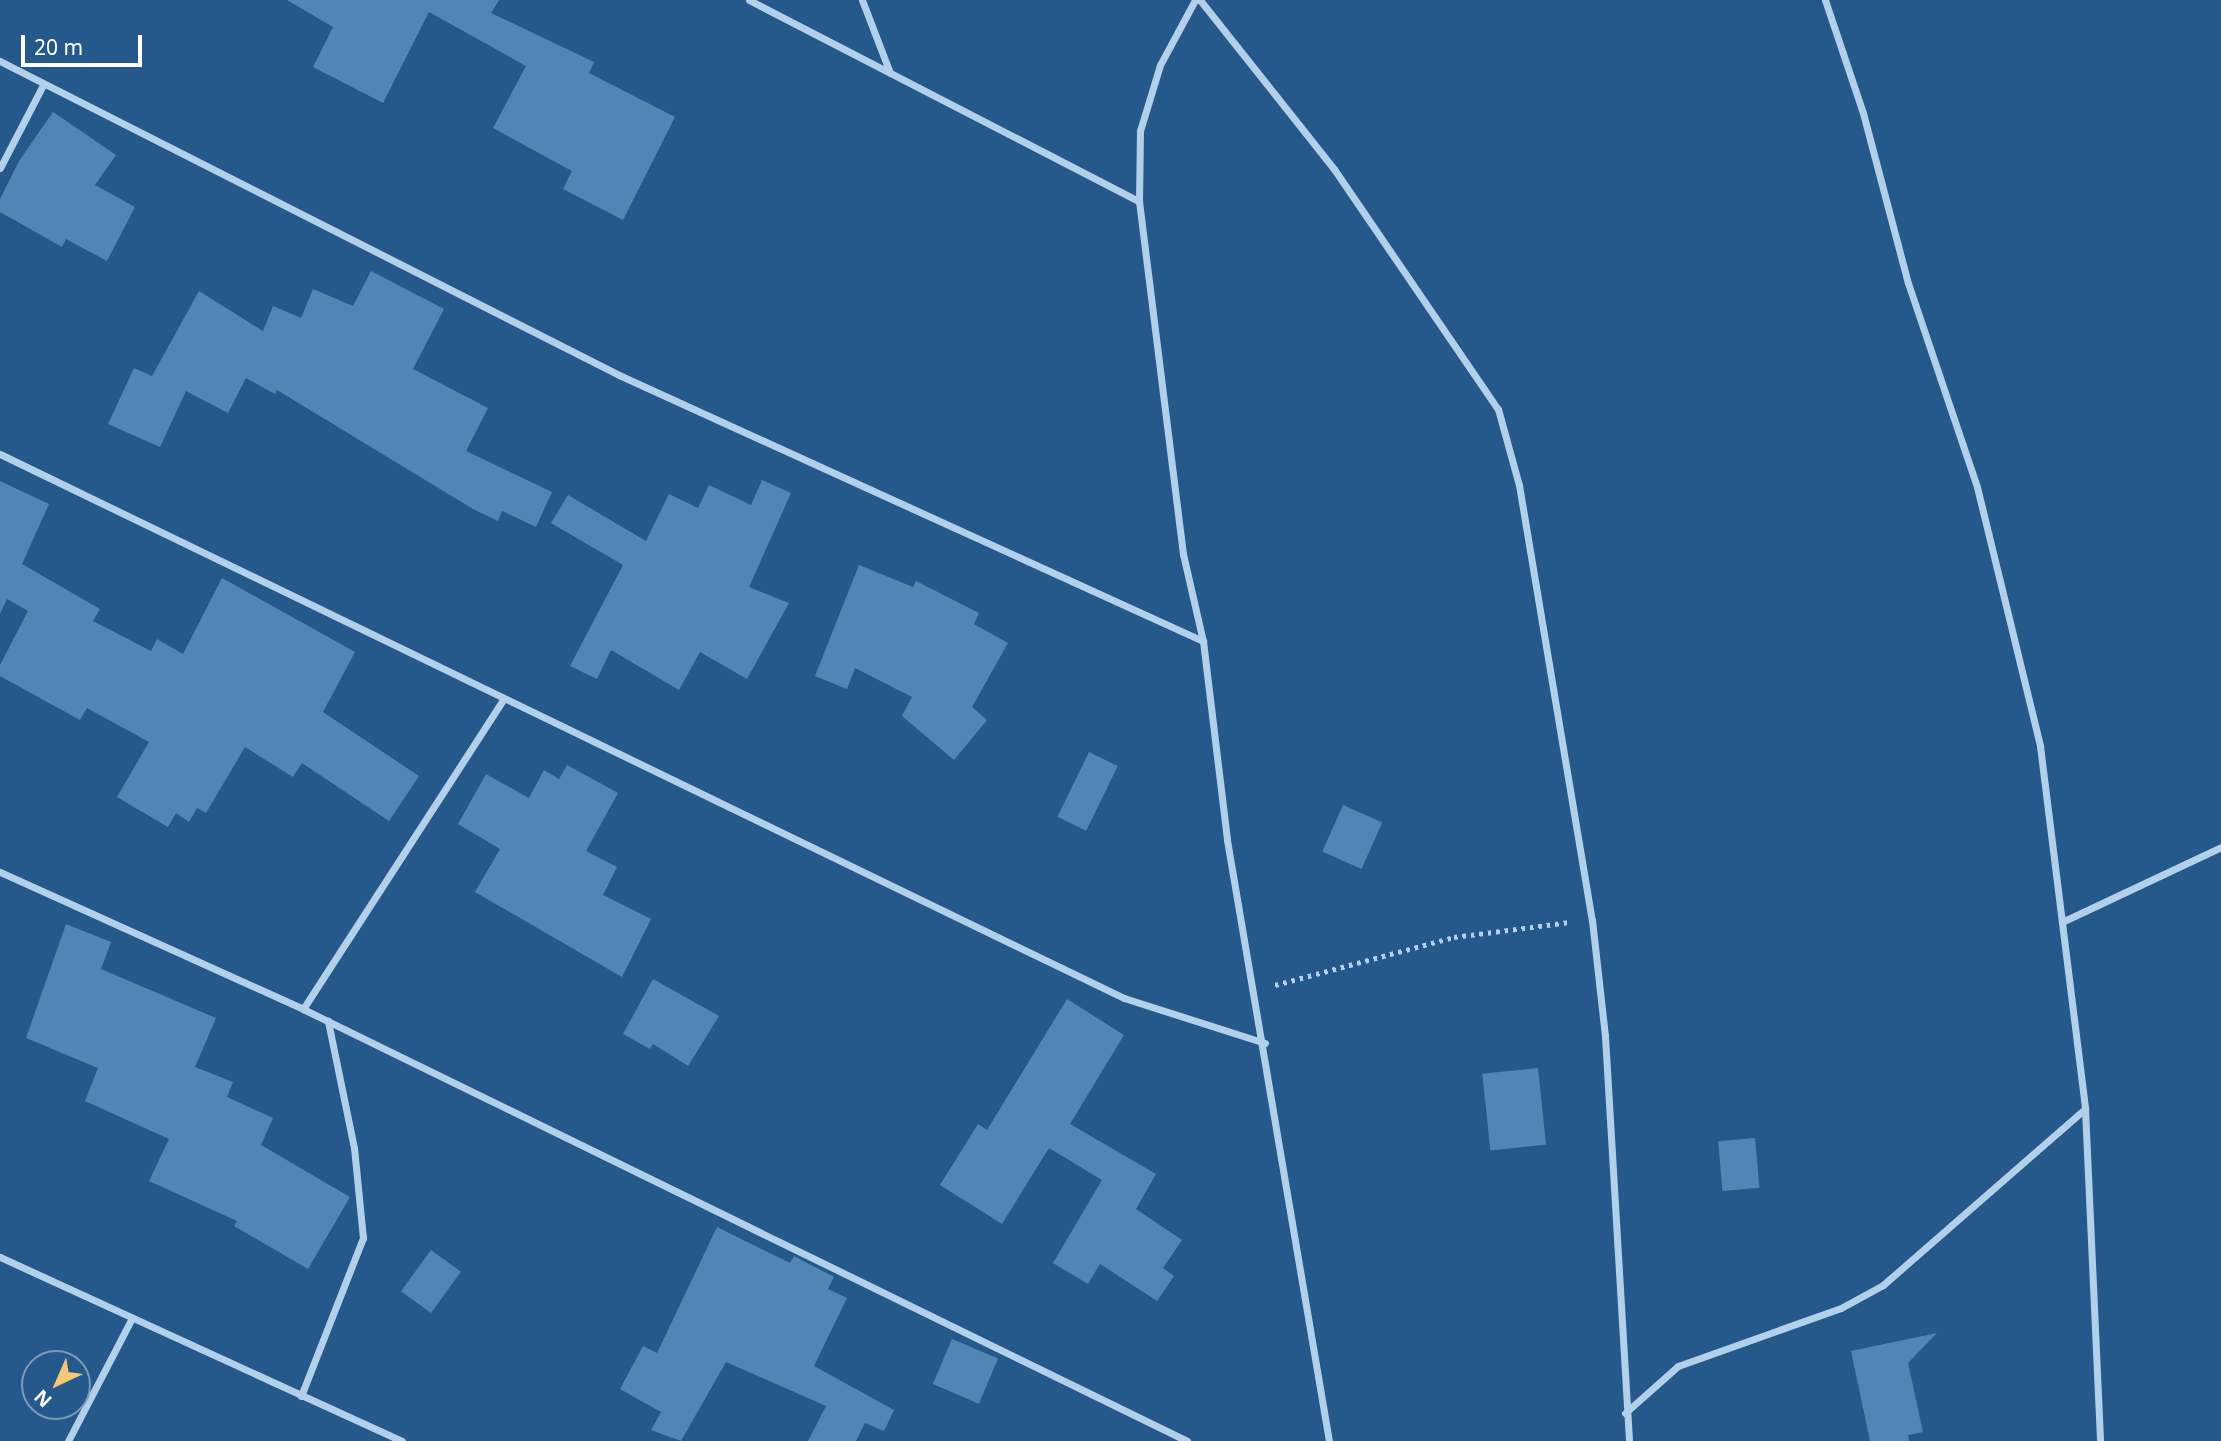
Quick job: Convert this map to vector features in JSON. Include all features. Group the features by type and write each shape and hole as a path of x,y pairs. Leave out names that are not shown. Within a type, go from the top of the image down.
{"street":[{"path":"749,0 1139,201"},
{"path":"862,0 891,73"},
{"path":"1329,1441 1265,1043 1227,840 1203,641 1183,554 1139,201 1140,131 1160,65 1198,0 1334,169 1498,409 1518,485 1592,920 1605,1037 1625,1413 1629,1441"},
{"path":"1825,0 1863,113 1908,283 1977,487 2040,746 2064,922 2085,1109 2100,1441"},
{"path":"0,61 620,375 1203,641"},
{"path":"0,168 43,85"},
{"path":"0,454 503,700 1124,998 1265,1043"},
{"path":"303,1009 503,700"},
{"path":"2064,922 2221,847"},
{"path":"0,872 303,1009 1187,1441"},
{"path":"301,1396 363,1238 354,1148 328,1021"},
{"path":"1625,1413 1678,1366 1841,1308 1883,1285 2085,1109"},
{"path":"0,1257 402,1441"},
{"path":"68,1441 132,1318"}],"path":[{"path":"1254,989 1454,937 1592,920"}],"building":[{"path":"287,0 499,0 491,13 594,62 589,73 675,117 623,220 563,189 572,171 493,128 526,66 429,12 383,103 313,67 333,27"},
{"path":"53,112 116,155 95,185 135,207 107,261 66,239 62,247 0,212 0,199 19,161"},
{"path":"371,271 444,309 413,369 488,408 466,451 552,492 536,527 502,511 498,521 473,509 277,390 275,394 246,378 228,413 186,391 160,447 108,424 134,368 152,376 199,291 263,331 273,306 301,318 313,289 353,306"},
{"path":"762,480 791,493 749,587 789,603 747,679 700,652 679,690 611,650 597,679 570,666 623,565 551,523 568,495 646,541 669,494 698,508 709,485 751,505"},
{"path":"0,481 49,504 22,564 100,609 93,621 151,651 157,639 183,654 222,578 355,652 323,712 419,776 389,821 302,763 293,777 245,747 206,813 197,808 189,822 176,813 168,827 117,797 149,742 87,708 80,720 0,676 0,665 28,611 7,599 0,614"},
{"path":"859,565 913,587 916,581 979,613 974,624 1008,643 972,707 987,720 954,760 902,716 912,697 855,668 847,689 815,676"},
{"path":"1089,752 1118,766 1086,831 1057,817"},
{"path":"567,765 618,793 586,851 617,867 603,895 651,919 622,977 475,892 500,849 458,824 486,774 529,798 544,770 559,779"},
{"path":"1343,805 1382,822 1362,869 1322,852"},
{"path":"66,924 111,942 101,969 216,1018 195,1067 233,1082 227,1097 273,1118 261,1145 350,1197 308,1269 234,1226 237,1221 149,1181 169,1139 85,1101 98,1068 26,1038"},
{"path":"653,979 719,1016 688,1066 653,1044 650,1049 623,1034"},
{"path":"1067,999 1124,1035 1070,1124 1156,1174 1136,1209 1182,1240 1163,1268 1174,1276 1157,1301 1100,1264 1088,1284 1053,1263 1102,1180 1049,1148 1002,1224 940,1185 978,1124 987,1130"},
{"path":"1538,1068 1546,1145 1490,1150 1482,1074"},
{"path":"1755,1138 1759,1188 1722,1191 1718,1141"},
{"path":"717,1227 790,1263 794,1256 834,1277 828,1289 847,1298 814,1366 894,1410 884,1431 865,1423 856,1441 808,1441 826,1406 726,1362 681,1441 651,1430 661,1412 620,1389 643,1346 657,1353"},
{"path":"431,1250 461,1272 431,1313 401,1291"},
{"path":"1937,1333 1908,1363 1923,1432 1908,1435 1909,1441 1870,1441 1851,1351"},
{"path":"952,1339 998,1359 979,1404 933,1384"}]}
